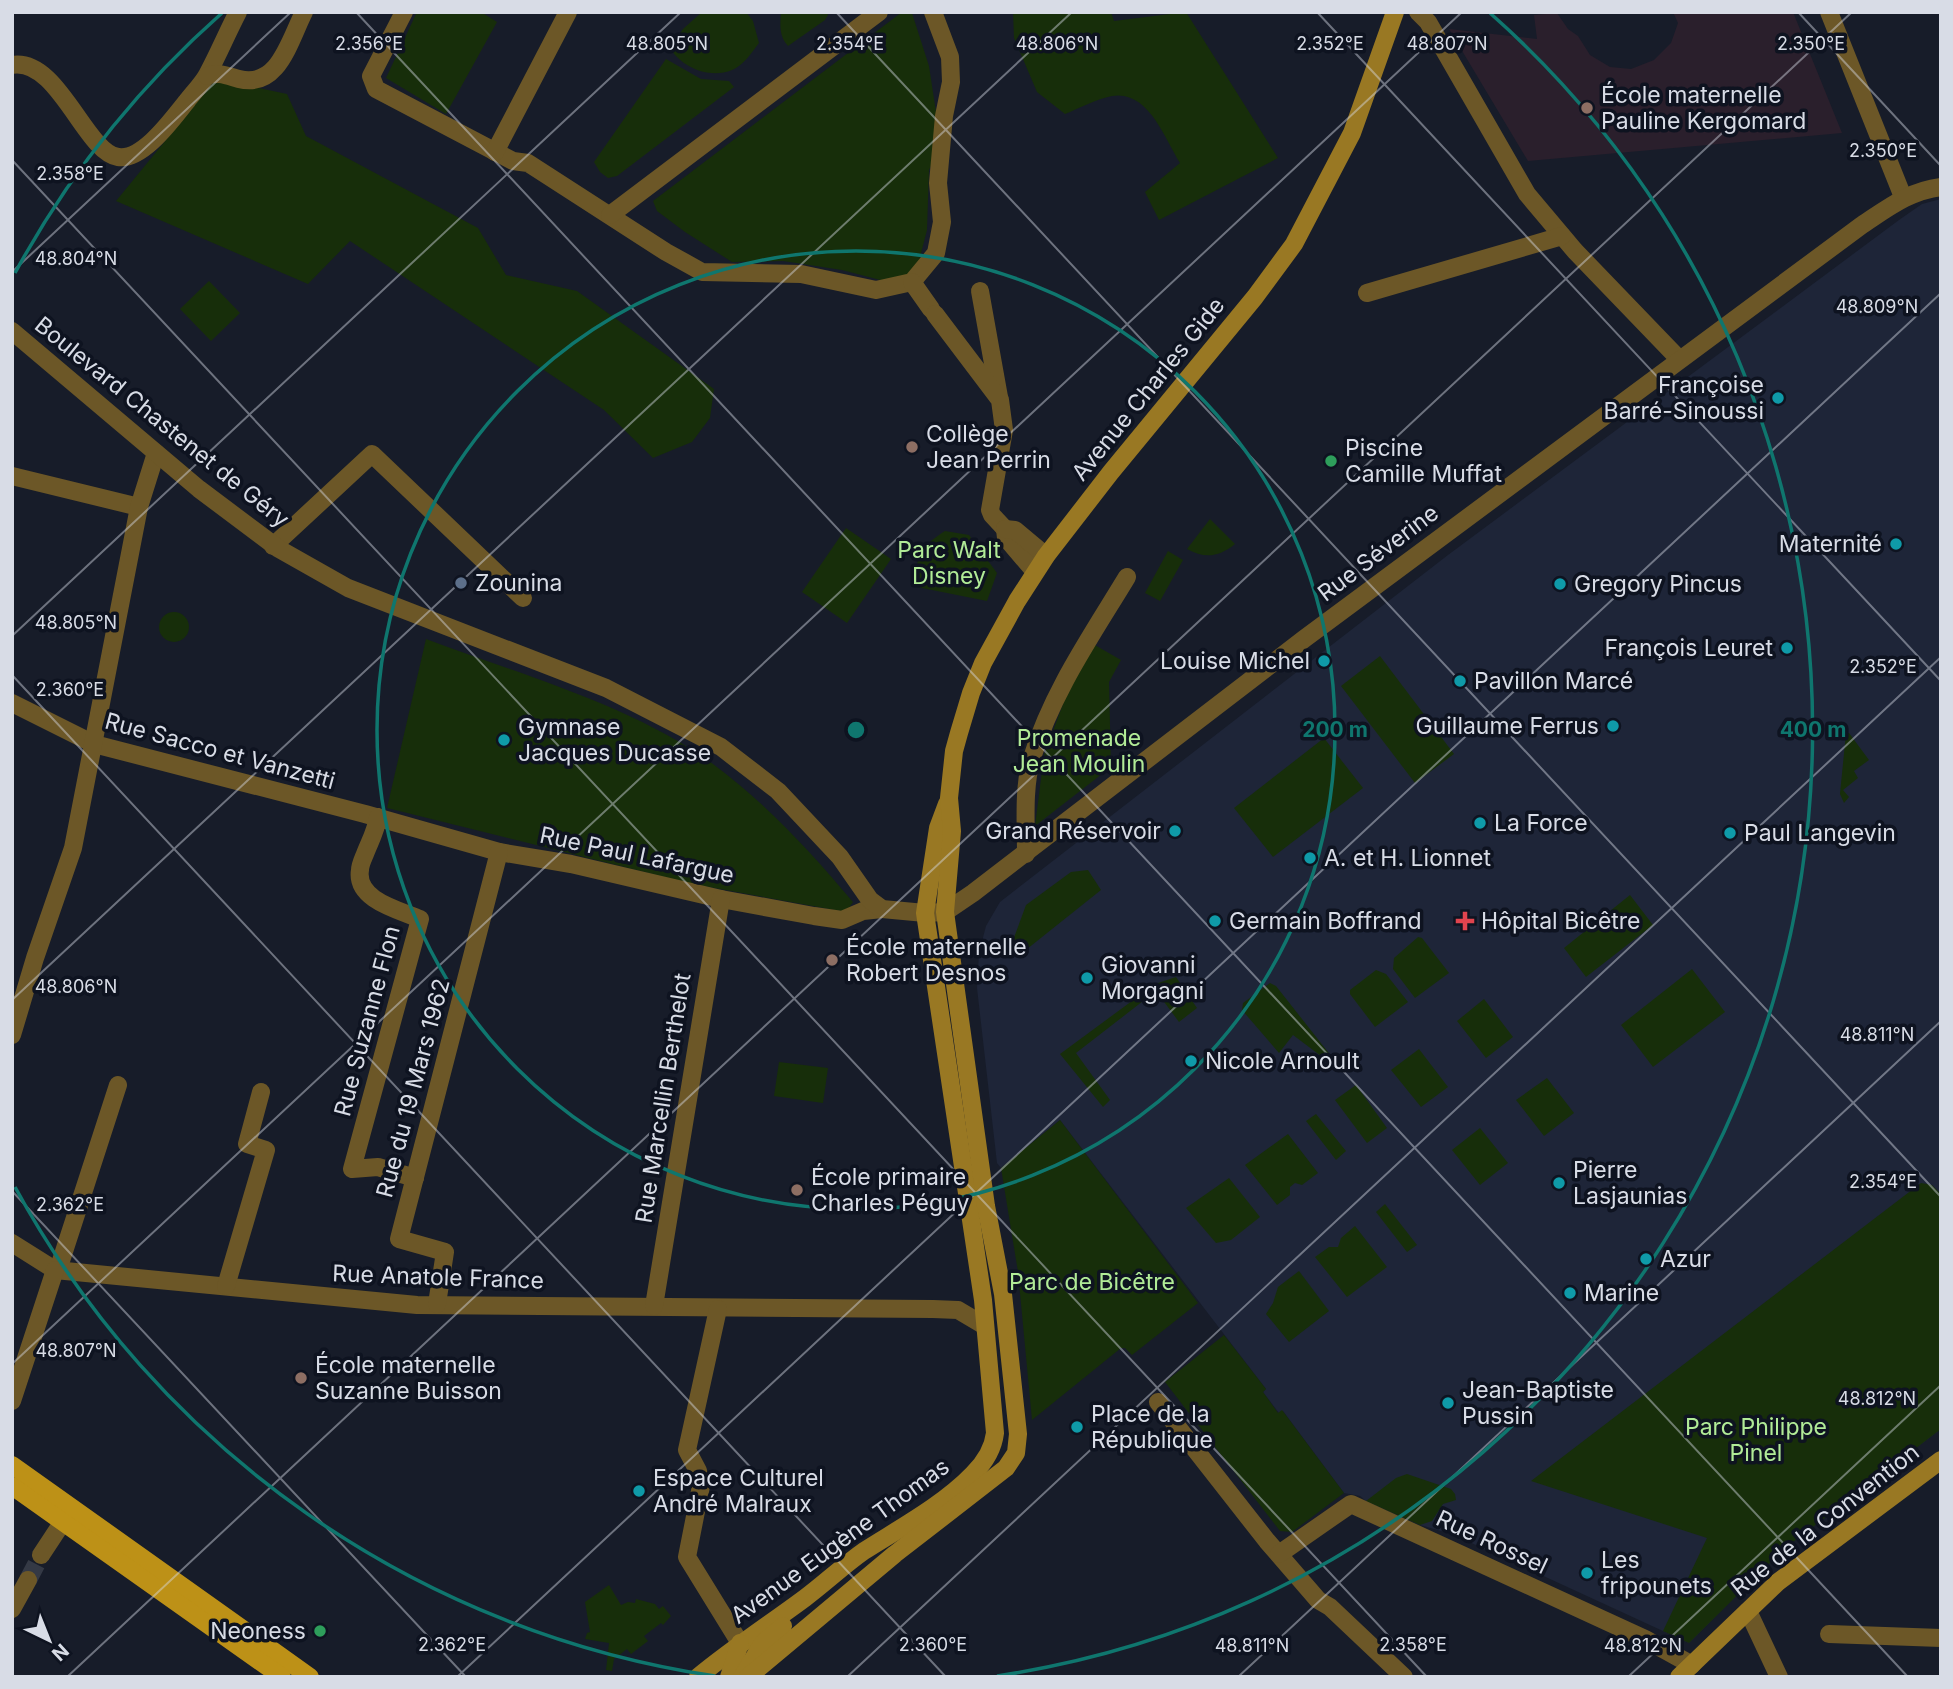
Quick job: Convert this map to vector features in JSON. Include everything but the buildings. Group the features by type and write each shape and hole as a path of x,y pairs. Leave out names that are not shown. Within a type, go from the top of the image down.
{"main road":[{"name":"Avenue Charles Gide","path":"1018,1434 1003,1294 986,1206 945,912 952,831 949,798 954,751 971,693 995,640 1045,556 1255,297 1294,244 1352,133 1395,12"},
{"name":"Avenue Charles Gide","path":"949,798 938,828 925,913 983,1300 995,1433"},
{"name":"Avenue Eugène Thomas","path":"698,1677 863,1552 916,1519 972,1476 987,1459 994,1444 995,1433"},
{"name":"Avenue Eugène Thomas","path":"748,1677 895,1554 1006,1468 1016,1452 1018,1434"},
{"name":"Rue de la Convention","path":"1685,1671 1778,1582 1941,1460"},
{"path":"12,1465 310,1677"},
{"path":"12,1486 64,1520 282,1677"},
{"path":"742,1677 762,1643 824,1596 836,1573"},
{"path":"729,1677 740,1643"}],"street":[{"path":"12,65 17,64 39,72 60,91 106,152 119,157 133,155 159,135 207,76 238,12"},
{"path":"207,76 218,74 251,82 265,78 279,63 304,12"},
{"path":"404,12 371,76 376,89 513,161 528,163 702,272 801,274 876,290 912,282 936,253 942,222 938,183 944,116 951,82 950,57 933,12"},
{"path":"495,152 568,12"},
{"path":"610,215 879,12"},
{"path":"1418,12 1428,22 1527,194 1562,236 1679,359"},
{"path":"1829,12 1903,197"},
{"name":"Rue Séverine","path":"945,912 1026,854 1304,639 1679,359 1903,197 1925,189 1941,187"},
{"path":"1367,293 1562,236"},
{"path":"912,282 1000,400"},
{"path":"980,291 1004,430 990,510 1005,529 1006,538 1035,572"},
{"name":"Boulevard Chastenet de Géry","path":"12,331 226,512 304,565 348,588 606,688 721,747 778,791 840,857 862,890 882,909"},
{"path":"12,1035 73,848 139,507 156,453"},
{"path":"273,545 372,454 523,598"},
{"path":"12,476 139,507"},
{"path":"1005,529 1015,530 1045,556"},
{"path":"1026,854 1026,812 1031,760 1070,670 1127,577"},
{"name":"Rue Sacco et Vanzetti","path":"12,703 94,744 380,818"},
{"name":"Rue Paul Lafargue","path":"380,818 499,852 571,864 721,899 842,920 863,911 882,909"},
{"name":"Rue Suzanne Flon","path":"380,818 359,870 362,885 371,897 420,919 352,1169 378,1167 415,1178"},
{"name":"Rue du 19 Mars 1962","path":"437,1304 445,1252 399,1240 499,852"},
{"name":"Rue Marcellin Berthelot","path":"654,1306 721,899"},
{"path":"882,909 945,912"},
{"path":"12,1401 118,1085"},
{"path":"226,1286 266,1150 247,1143 261,1092"},
{"path":"12,1243 57,1270"},
{"name":"Rue Anatole France","path":"57,1270 417,1305 958,1310 1003,1294"},
{"path":"718,1309 687,1450 698,1471 701,1486 687,1557 740,1643"},
{"path":"958,1310 985,1326"},
{"path":"1158,1402 1318,1600 1330,1607 1404,1677"},
{"name":"Rue Rossel","path":"1279,1554 1351,1503 1645,1639 1685,1671"},
{"path":"41,1555 64,1520"},
{"path":"12,1609 28,1580"},
{"path":"1748,1611 1779,1677"},
{"path":"1829,1634 1941,1638"}],"shaded area":[{"path":"1673,12 1793,12 1842,133 1528,161 1449,29 1537,39 1534,15 1557,13 1568,29 1578,36 1590,55 1610,67 1631,69 1654,60 1671,43 1678,23"},
{"name":"Hôpital Bicêtre","path":"1941,199 1941,1429 1784,1549 1689,1643 1452,1534 1420,1525 1360,1496 1344,1493 1283,1411 1279,1413 1263,1392 1266,1389 1060,1120 1001,1168 997,1163 977,988 979,953 986,926 1000,902 1448,555 1899,220 1922,204"}],"green space":[{"path":"417,12 481,12 497,22 446,114 386,78"},
{"path":"702,12 746,12 753,21 759,43 736,68 715,73 697,70 682,61 670,48 683,29"},
{"path":"781,12 827,12 828,15 825,20 788,46 780,26"},
{"path":"902,12 912,13 929,66 941,145 929,170 927,230 919,261 905,278 884,281 842,270 783,261 732,262 657,211 653,201"},
{"path":"1013,12 1111,12 1114,21 1186,12 1278,158 1159,220 1145,192 1180,163 1154,118 1136,100 1125,96 1106,97 1065,114 1037,92 1014,38"},
{"path":"666,59 701,79 729,81 734,87 617,176 608,178 594,162"},
{"path":"216,79 287,94 306,136 478,228 506,275 577,291 714,389 710,418 692,442 653,458 604,410 350,241 308,284 116,201"},
{"path":"209,281 240,313 211,341 180,309"},
{"path":"1210,519 1235,544 1212,555 1187,549"},
{"path":"846,528 891,559 847,623 802,592"},
{"name":"Parc Walt Disney","path":"945,531 969,535 997,573 987,601 917,587 920,553 929,542"},
{"path":"1168,551 1183,560 1160,601 1145,593"},
{"path":"174,612 185,616 189,627 185,638 174,642 163,638 159,627 163,616"},
{"path":"426,639 612,708 682,743 733,779 770,812 853,902 846,912 693,884 387,808"},
{"name":"Promenade Jean Moulin","path":"1093,644 1121,660 1109,682 1111,767 1035,826 1044,755 1066,696"},
{"path":"1380,656 1454,754 1415,783 1341,686"},
{"path":"1846,733 1849,733 1869,760 1854,771 1858,778 1843,790 1849,797 1844,803 1840,794"},
{"path":"1324,738 1363,788 1273,857 1234,808"},
{"path":"1088,870 1101,890 1017,957 1012,943 1026,905 1071,872"},
{"path":"1630,895 1653,925 1586,977 1564,948"},
{"path":"1418,937 1422,938 1449,973 1415,998 1393,969 1394,958"},
{"path":"1692,969 1725,1012 1653,1067 1621,1025"},
{"path":"1376,970 1386,974 1408,1002 1375,1027 1350,994 1350,990"},
{"path":"1176,977 1197,1008 1179,1022 1156,991 1076,1053 1110,1100 1103,1107 1060,1054 1155,984"},
{"path":"1270,983 1276,986 1339,1066 1337,1068 1293,1035 1279,1053 1242,1010 1243,1003"},
{"path":"1484,999 1513,1037 1486,1058 1457,1021"},
{"path":"1419,1049 1448,1087 1421,1107 1391,1070"},
{"path":"779,1062 828,1068 823,1103 774,1096"},
{"path":"1547,1078 1574,1113 1544,1136 1516,1100"},
{"path":"1356,1085 1387,1128 1367,1143 1335,1100"},
{"path":"1316,1114 1346,1151 1336,1160 1306,1121"},
{"name":"Parc de Bicêtre","path":"1060,1120 1198,1303 1132,1355 1125,1348 1121,1348 1032,1420 1018,1272 1001,1168"},
{"path":"1480,1128 1508,1163 1480,1185 1452,1150"},
{"path":"1288,1134 1318,1173 1302,1185 1295,1183 1290,1187 1290,1195 1277,1205 1245,1165"},
{"path":"1229,1178 1260,1217 1231,1240 1216,1243 1186,1208"},
{"name":"Parc Philippe Pinel","path":"1921,1183 1932,1185 1941,1194 1941,1429 1784,1549 1689,1643 1663,1631 1707,1538 1531,1481"},
{"path":"1385,1204 1417,1245 1407,1252 1376,1212"},
{"path":"1355,1226 1387,1267 1347,1297 1315,1257 1329,1247 1338,1247 1341,1238"},
{"path":"1299,1271 1329,1311 1289,1342 1266,1314 1278,1287"},
{"name":"Parc de Bicêtre","path":"1224,1335 1266,1389 1263,1392 1278,1413 1282,1410 1344,1493 1292,1532 1280,1531 1165,1382"},
{"path":"1407,1474 1451,1489 1456,1500 1443,1504 1432,1521 1420,1525 1366,1501 1396,1478"},
{"path":"609,1585 621,1605 635,1603 636,1599 655,1604 659,1609 663,1606 671,1616 663,1625 661,1623 644,1636 648,1641 631,1654 627,1649 614,1659 612,1671 606,1670 609,1643 585,1639 590,1632 585,1602"}],"tunnel":[{"path":"28,1580 41,1555"}],"place":[{"name":"École maternelle Pauline Kergomard","path":"1587,108"},
{"name":"Françoise Barré-Sinoussi","path":"1778,398"},
{"name":"Collège Jean Perrin","path":"912,447"},
{"name":"Piscine Camille Muffat","path":"1331,461"},
{"name":"Maternité","path":"1896,544"},
{"name":"Zounina","path":"461,583"},
{"name":"Gregory Pincus","path":"1560,584"},
{"name":"François Leuret","path":"1787,648"},
{"name":"Louise Michel","path":"1324,661"},
{"name":"Pavillon Marcé","path":"1460,681"},
{"name":"Guillaume Ferrus","path":"1613,726"},
{"name":"Gymnase Jacques Ducasse","path":"504,740"},
{"name":"La Force","path":"1480,823"},
{"name":"Grand Réservoir","path":"1175,831"},
{"name":"Paul Langevin","path":"1730,833"},
{"name":"A. et H. Lionnet","path":"1310,858"},
{"name":"Germain Boffrand","path":"1215,921"},
{"name":"Hôpital Bicêtre","path":"1465,921"},
{"name":"École maternelle Robert Desnos","path":"832,960"},
{"name":"Giovanni Morgagni","path":"1087,978"},
{"name":"Nicole Arnoult","path":"1191,1061"},
{"name":"Pierre Lasjaunias","path":"1559,1183"},
{"name":"École primaire Charles Péguy","path":"797,1190"},
{"name":"Azur","path":"1646,1259"},
{"name":"Marine","path":"1570,1293"},
{"name":"École maternelle Suzanne Buisson","path":"301,1378"},
{"name":"Jean-Baptiste Pussin","path":"1448,1403"},
{"name":"Place de la République","path":"1077,1427"},
{"name":"Espace Culturel André Malraux","path":"639,1491"},
{"name":"Les fripounets","path":"1587,1573"},
{"name":"Neoness","path":"320,1631"}]}
